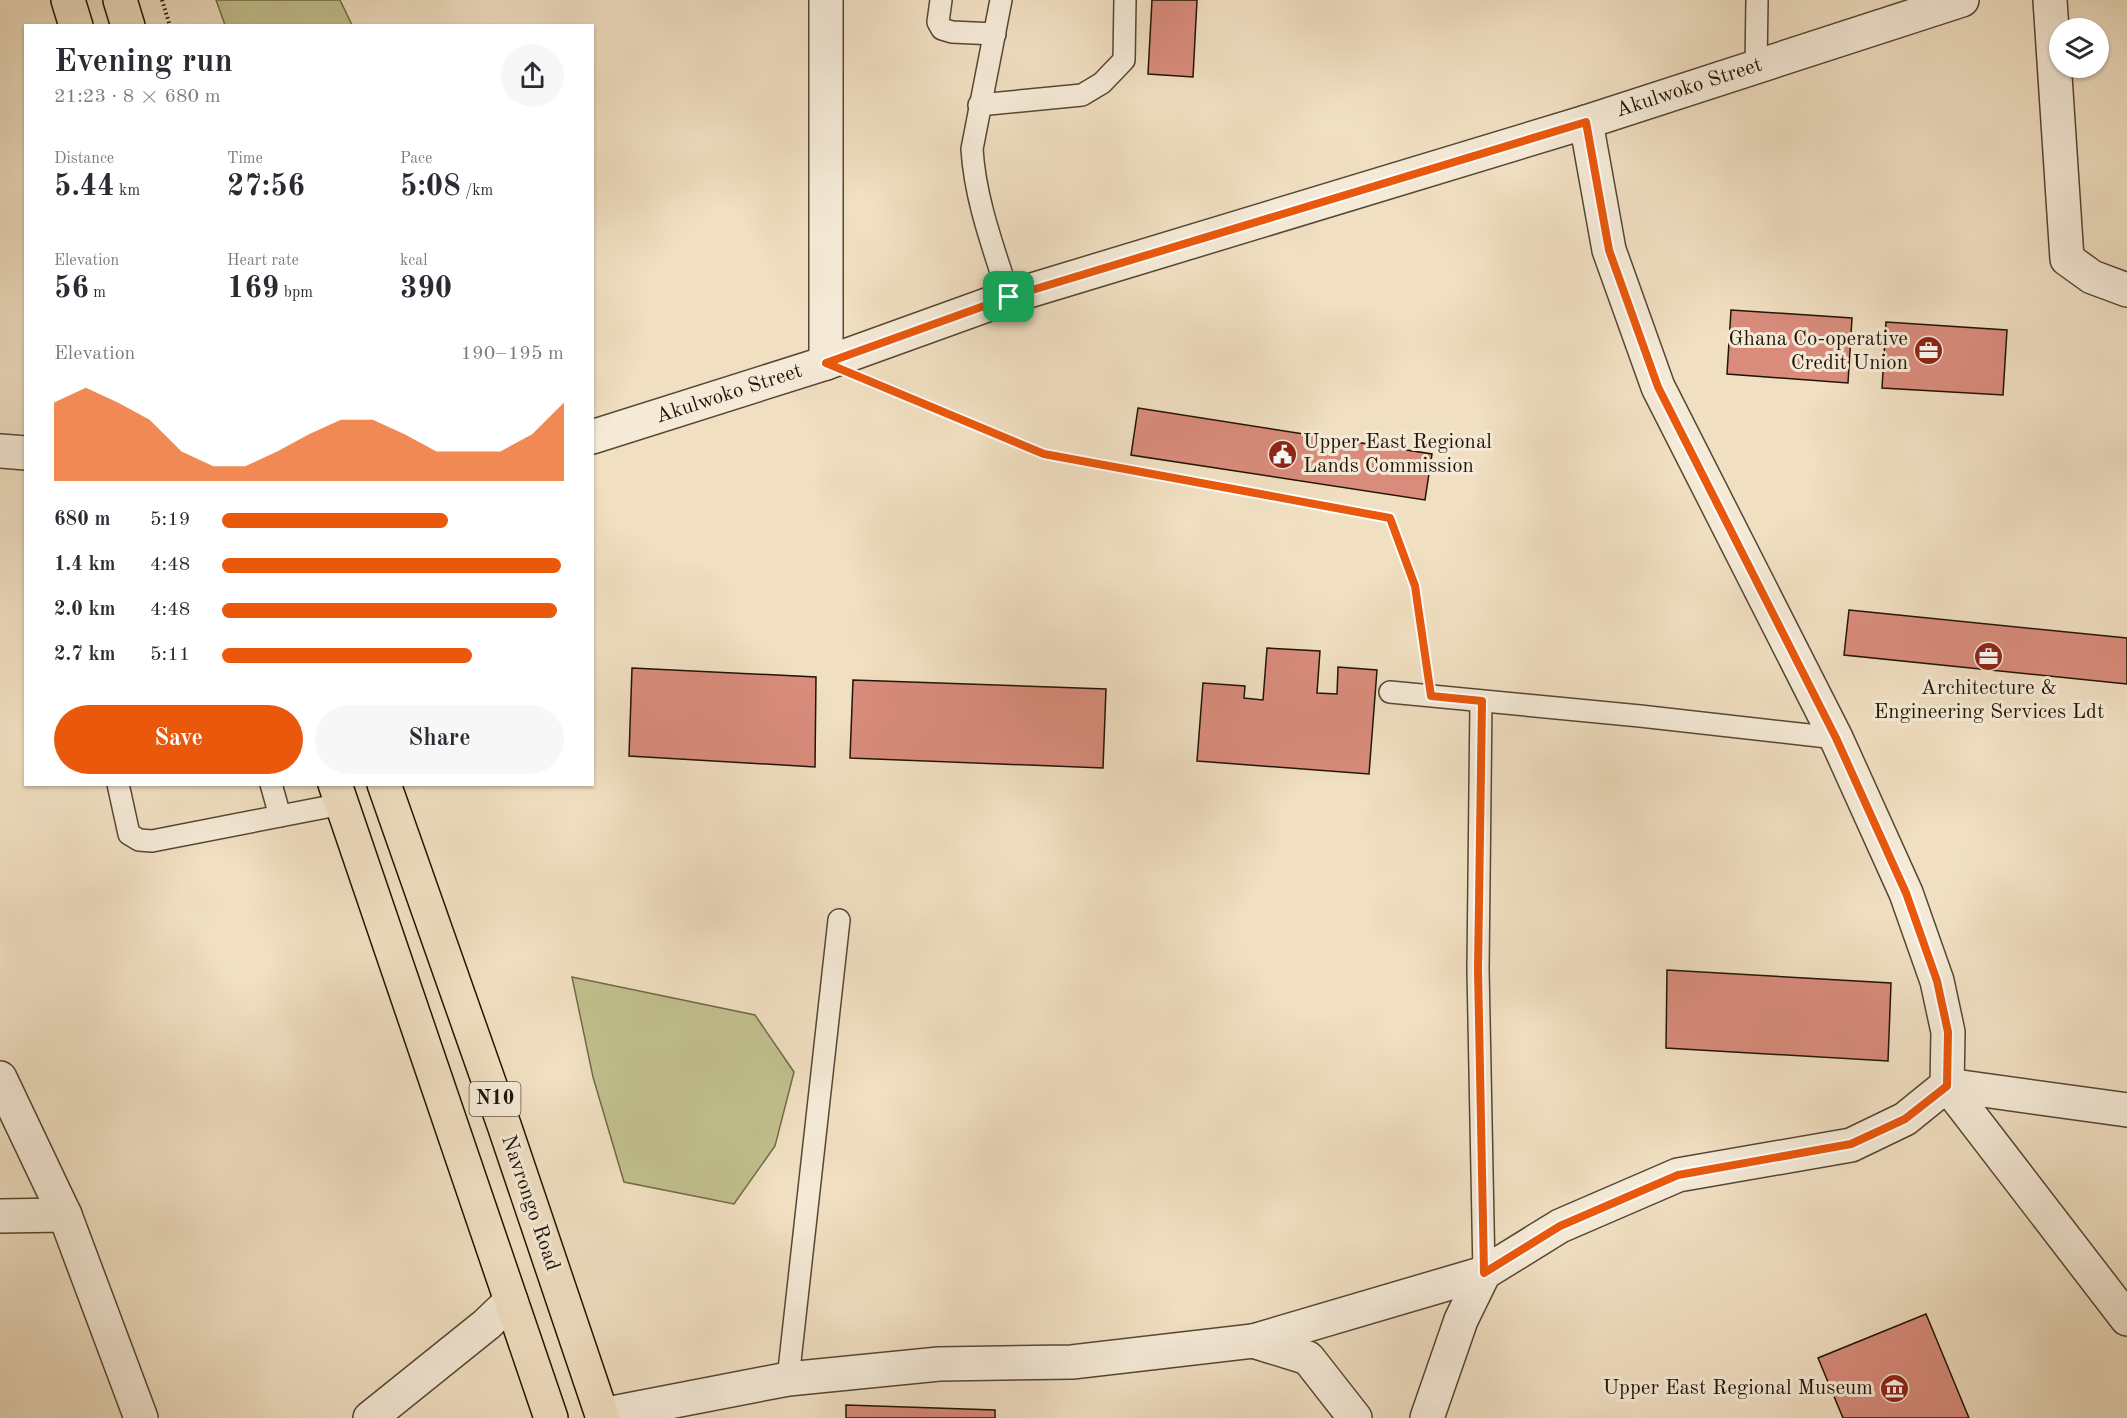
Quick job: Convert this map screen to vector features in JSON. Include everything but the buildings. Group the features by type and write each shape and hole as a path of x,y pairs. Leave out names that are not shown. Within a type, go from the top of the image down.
{"highway":[{"path":"68,0 75,24"},
{"path":"120,0 127,24"},
{"name":"Navrongo Road","path":"385,786 504,1125 602,1417"},
{"name":"N10","path":"339,794 551,1418"}],"street":[{"path":"826,0 826,363"},
{"name":"Akulwoko Street","path":"594,436 826,363 1009,297 1586,122 1962,0"},
{"path":"2050,0 2067,259 2092,278 2127,290"},
{"path":"1586,122 1609,250 1658,387 1836,738 1906,893 1937,981 1948,1032 1947,1086 2127,1319"},
{"path":"0,451 24,453"},
{"path":"0,1078 65,1215 141,1418"},
{"path":"602,1417 788,1379 939,1364 1072,1362 1253,1341 1484,1273 1560,1226 1678,1175 1851,1144 1905,1119 1947,1086 2127,1110"},
{"path":"0,1216 65,1215"},
{"path":"1427,1418 1461,1320 1484,1273"},
{"path":"370,1418 478,1331 511,1300"},
{"path":"1253,1341 1308,1358 1355,1418"}],"lane":[{"path":"941,0 938,22 942,29 952,32 995,34"},
{"path":"1001,0 972,149 973,171 981,209 1009,297"},
{"path":"979,105 1083,94 1102,83 1124,60 1125,0"},
{"path":"1756,67 1757,0"},
{"path":"1390,693 1836,738"},
{"path":"1482,701 1478,969 1484,1273"},
{"path":"118,786 129,834 140,840 152,841 280,816 339,794"},
{"path":"272,786 280,816"},
{"path":"788,1379 839,920"}],"path":[{"path":"162,0 169,24"},
{"path":"826,363 1044,454 1390,518 1415,586 1431,696"}],"shaded area":[{"path":"216,0 340,0 352,24 225,24"},
{"path":"572,977 755,1015 794,1072 775,1146 734,1204 624,1182 593,1077"}],"place":[{"name":"Ghana Co-operative Credit Union","path":"1929,351"},
{"name":"Upper East Regional Lands Commission","path":"1282,454"},
{"name":"Architecture & Engineering Services Ldt","path":"1989,657"},
{"name":"Upper East Regional Museum","path":"1894,1388"}],"route":[{"path":"1586,122 1609,250 1658,387 1836,738 1906,893 1937,981 1948,1032 1947,1086 1905,1119 1851,1144 1678,1175 1560,1226 1484,1273 1478,969 1482,701 1431,696 1415,586 1390,518 1044,454 826,363 1009,297 1586,122"}]}
